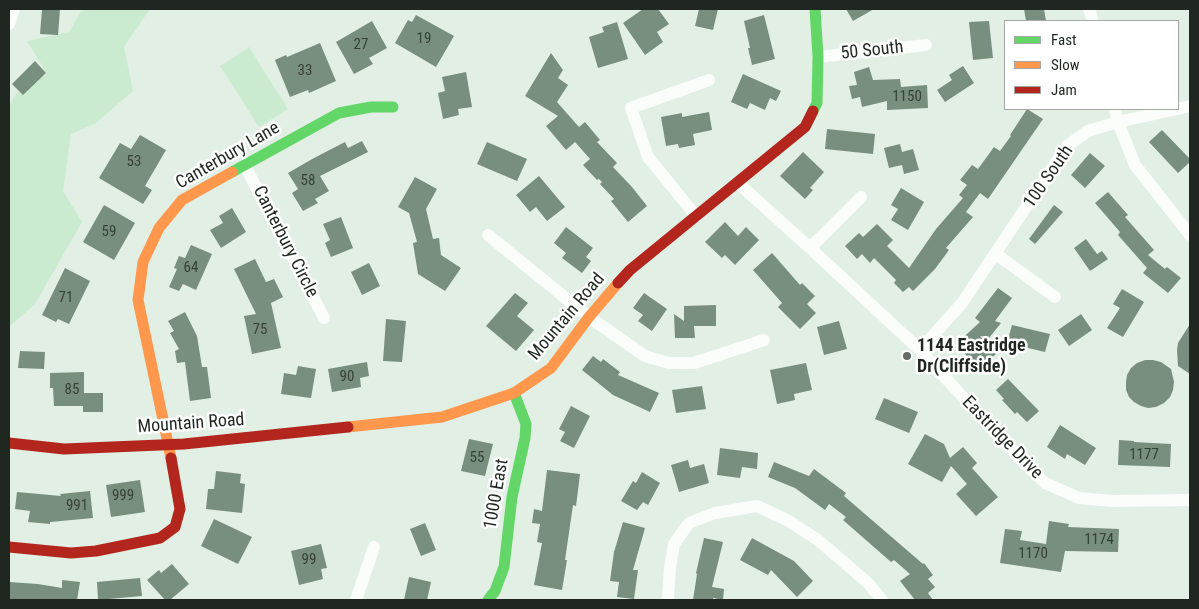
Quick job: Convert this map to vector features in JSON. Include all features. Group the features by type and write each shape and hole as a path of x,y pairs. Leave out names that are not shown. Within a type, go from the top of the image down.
{"street":[{"path":"9,24 14,9"},
{"name":"Mountain Road","path":"9,443 64,449 184,444 442,417 514,393 551,368 589,317 630,270 805,127 817,103 818,57 815,9"},
{"name":"50 South","path":"818,57 926,45"},
{"path":"696,216 648,157 631,108 709,80"},
{"name":"Canterbury Lane","path":"9,547 71,553 96,551 160,538 175,527 180,509 138,300 143,262 159,228 182,200 339,113 371,107 393,107"},
{"path":"1115,110 1135,165 1190,235"},
{"name":"100 South","path":"920,350 962,304 1067,146 1088,131 1172,110"},
{"name":"Canterbury Circle","path":"245,166 324,318"},
{"name":"Eastridge Drive","path":"738,183 920,350 1015,454 1045,483 1079,498 1112,501 1190,500"},
{"path":"810,248 861,197"},
{"path":"488,235 589,317 645,356 668,364 694,363 764,340"},
{"path":"996,254 1055,297"},
{"name":"1000 East","path":"488,600 495,591 504,567 512,497 525,438 526,424 514,393"},
{"path":"668,600 670,567 674,544 690,523 715,513 757,506 787,520 818,540 868,583 882,600"},
{"path":"356,600 374,547"}],"green space":[{"path":"82,9 150,9 124,47 133,91 96,123 71,134 63,191 82,222 35,304 9,327 9,105 17,93 47,74 27,41 69,32"},
{"path":"249,47 288,109 259,127 220,66"}],"building":[{"path":"42,9 60,9 58,35 40,34"},
{"path":"643,9 658,9 669,24 657,32 663,42 645,55 623,23"},
{"path":"699,9 718,9 713,30 695,26"},
{"path":"846,9 874,9 853,21"},
{"path":"1024,9 1044,9 1046,20 1026,20"},
{"path":"416,15 454,36 436,67 395,43 408,20 412,22"},
{"path":"764,15 775,59 752,65 744,21"},
{"path":"372,21 387,48 369,58 373,64 354,74 336,42"},
{"path":"989,21 993,58 973,60 969,22"},
{"path":"617,22 628,59 598,68 589,37 604,32 602,27"},
{"path":"320,43 336,81 309,93 308,90 290,97 275,60"},
{"path":"551,53 563,70 558,78 568,85 557,102 579,127 585,122 600,140 597,142 617,163 613,167 647,206 628,222 611,201 614,199 600,184 602,182 599,179 597,180 583,165 590,159 575,142 566,150 546,126 558,116 525,96"},
{"path":"35,61 46,73 23,95 12,84"},
{"path":"963,66 974,83 945,102 937,90 952,80 949,75"},
{"path":"869,67 873,80 900,79 901,87 927,85 928,108 887,110 887,101 862,107 860,97 852,99 849,86 857,85 854,72"},
{"path":"466,72 472,107 458,109 459,115 443,119 438,93 445,91 442,77"},
{"path":"743,74 781,91 776,101 770,98 765,110 750,103 747,109 731,102"},
{"path":"1026,110 1043,119 988,199 980,193 966,212 973,217 946,248 949,250 935,269 913,291 909,287 903,292 894,283 896,280 874,258 870,263 862,254 857,259 845,246 859,233 863,237 877,224 893,240 887,246 909,268 936,229 963,198 959,195 967,185 960,180 972,165 978,169 994,147 1000,151"},
{"path":"709,112 712,130 693,134 695,145 679,148 678,144 666,146 661,117 682,113 682,117"},
{"path":"827,129 875,134 873,154 825,149"},
{"path":"1162,130 1190,159 1190,162 1178,173 1149,142"},
{"path":"140,135 166,150 145,186 152,190 143,204 99,178 120,143 131,149"},
{"path":"362,141 368,152 320,176 329,191 315,199 318,203 303,211 292,193 298,189 288,173 345,142 348,148"},
{"path":"487,142 527,159 517,181 477,164"},
{"path":"900,144 902,152 913,149 919,170 904,174 902,165 889,168 884,148"},
{"path":"803,152 824,172 810,188 813,190 805,199 780,176"},
{"path":"1090,153 1105,166 1085,188 1071,175"},
{"path":"539,176 565,207 547,221 536,207 530,212 516,195"},
{"path":"415,177 437,189 426,209 433,239 439,238 441,255 461,268 445,291 418,274 413,243 417,242 409,213 398,207"},
{"path":"901,188 924,202 908,230 891,220 898,209 891,205"},
{"path":"1108,192 1128,215 1125,217 1154,250 1148,255 1165,269 1167,267 1181,278 1168,293 1143,273 1147,268 1118,235 1120,232 1095,203"},
{"path":"104,205 135,223 114,260 83,242"},
{"path":"1054,205 1063,212 1035,244 1029,239"},
{"path":"232,208 246,232 221,248 210,230 223,223 219,216"},
{"path":"341,217 353,248 331,257 325,243 330,240 323,224"},
{"path":"725,222 738,236 746,227 759,240 735,265 725,255 722,258 705,242"},
{"path":"566,227 593,248 586,257 591,261 582,273 562,258 566,253 554,243"},
{"path":"1086,239 1097,254 1102,251 1108,259 1090,271 1074,248"},
{"path":"191,245 212,254 196,290 183,284 179,291 169,287 177,269 174,268 179,256 185,258"},
{"path":"772,253 800,285 802,283 815,296 807,304 816,313 800,329 778,307 782,303 753,270"},
{"path":"255,259 266,282 274,279 283,297 271,303 281,348 252,354 244,316 256,314 234,269"},
{"path":"369,263 380,286 362,295 351,272"},
{"path":"65,268 90,281 69,324 58,319 56,322 42,315"},
{"path":"998,288 1012,298 995,321 1001,323 989,338 980,336 996,354 979,369 956,344 980,322 975,318"},
{"path":"1122,289 1144,302 1123,337 1107,328 1120,308 1113,304"},
{"path":"515,293 528,303 517,316 534,330 516,351 486,326"},
{"path":"644,293 667,309 652,331 638,321 643,315 633,308"},
{"path":"716,305 716,326 694,326 695,338 675,338 674,314 684,321 684,306"},
{"path":"185,312 197,336 202,367 207,367 211,398 190,401 185,362 177,363 175,351 179,349 170,333 174,331 168,321"},
{"path":"1081,314 1092,330 1069,346 1058,330"},
{"path":"386,319 406,321 402,362 383,361"},
{"path":"839,321 847,349 824,355 817,327"},
{"path":"1190,324 1190,374 1178,366 1177,350 1178,343"},
{"path":"1012,325 1050,334 1045,352 1007,343"},
{"path":"20,351 45,352 44,369 18,368"},
{"path":"593,356 601,362 603,359 620,372 618,375 659,393 650,412 613,395 582,370"},
{"path":"1145,360 1161,362 1171,369 1174,382 1173,390 1170,397 1164,403 1156,407 1148,408 1141,406 1129,397 1126,390 1127,375 1131,368"},
{"path":"367,362 369,376 360,378 361,387 332,392 328,369"},
{"path":"806,363 812,390 794,394 795,400 777,404 770,370"},
{"path":"298,366 316,369 311,398 281,394 284,373 296,375"},
{"path":"84,372 84,393 103,393 103,412 83,412 83,406 54,406 53,388 50,388 50,373"},
{"path":"1008,379 1039,411 1027,422 1017,412 1015,414 1002,400 1004,399 996,390"},
{"path":"702,386 706,409 676,413 672,390"},
{"path":"884,398 918,412 909,433 875,419"},
{"path":"571,406 590,416 574,448 560,441 565,432 559,429"},
{"path":"1060,425 1096,448 1085,465 1067,454 1065,459 1047,447"},
{"path":"925,434 944,444 950,458 963,447 977,463 972,468 998,497 976,516 956,494 967,484 951,466 942,482 908,464"},
{"path":"469,439 493,444 485,476 461,471"},
{"path":"1119,440 1171,444 1170,467 1118,465"},
{"path":"720,448 758,453 757,469 742,467 740,478 717,475"},
{"path":"688,460 690,468 704,464 709,483 679,492 671,465"},
{"path":"774,462 809,476 814,469 846,493 844,496 924,563 933,575 928,579 935,587 928,593 933,600 915,600 900,581 910,574 894,560 891,562 843,520 846,517 829,504 825,510 795,488 768,477"},
{"path":"547,470 580,474 576,506 573,505 562,590 534,585 542,543 537,542 540,524 532,523 534,509 542,511"},
{"path":"216,471 241,474 240,483 245,484 242,513 206,509 208,489 214,489"},
{"path":"642,472 660,483 648,505 643,502 637,510 621,501 633,481 636,483"},
{"path":"140,480 145,512 111,517 106,485"},
{"path":"90,491 93,518 50,522 50,524 28,522 30,511 15,509 17,492 61,496 60,494"},
{"path":"214,519 252,537 238,564 201,546"},
{"path":"1049,521 1069,524 1068,527 1119,529 1118,552 1065,551 1061,572 1000,563 1005,529 1022,531 1020,540 1046,544"},
{"path":"623,522 645,528 633,570 638,570 634,599 617,597 619,582 610,581 614,552"},
{"path":"425,523 436,550 421,556 410,529"},
{"path":"704,538 723,542 712,587 724,589 723,600 713,598 713,600 693,600 696,573"},
{"path":"752,538 794,561 813,581 797,597 771,570 768,575 740,560"},
{"path":"321,544 327,568 321,569 323,579 299,585 291,551"},
{"path":"172,564 189,584 170,600 165,600 147,580 159,570 161,573"},
{"path":"409,577 431,582 427,600 404,600"},
{"path":"140,578 142,596 98,600 97,582"},
{"path":"62,580 80,582 77,600 9,600 9,582 62,588"}],"traffic: fast":[{"path":"813,111 817,103 818,57 815,9"},
{"path":"232,172 339,113 371,107 393,107"},
{"path":"488,600 495,591 504,567 512,497 525,438 526,424 514,393"}],"traffic: slow":[{"path":"171,458 138,300 143,262 159,228 182,200 232,172"},
{"path":"348,427 442,417 514,393 551,368 589,317 618,283"}],"traffic: jam":[{"path":"618,283 630,270 805,127 813,111"},
{"path":"9,443 64,449 184,444 348,427"},
{"path":"9,547 71,553 96,551 160,538 175,527 180,509 171,458"}],"place":[{"name":"1144 Eastridge Dr(Cliffside)","path":"907,356"}]}
